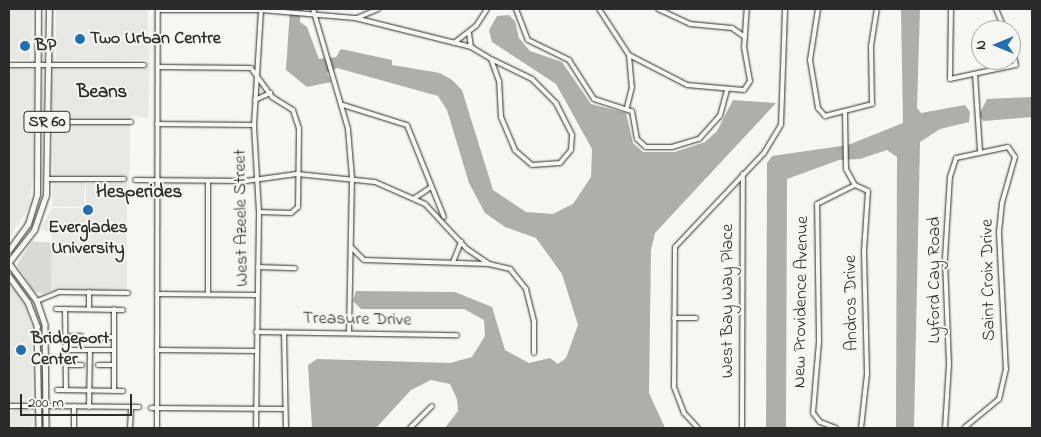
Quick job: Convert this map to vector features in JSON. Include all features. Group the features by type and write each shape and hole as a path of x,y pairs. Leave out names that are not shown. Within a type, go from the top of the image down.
{"main road":[{"name":"SR 60","path":"9,250 32,213 38,166 38,9"},
{"name":"SR 60","path":"9,263 31,235 43,208 47,179 49,9"},
{"path":"38,122 47,122"},
{"path":"38,166 47,179"},
{"path":"31,235 32,213"},
{"path":"9,263 37,301 46,333 46,428"},
{"path":"9,276 28,302 37,326 39,428"},
{"path":"39,406 46,406"}],"street":[{"path":"157,428 158,9 261,9 304,17 356,18 471,47 532,79 556,103 572,135 571,150 560,163 532,165 515,150 501,117 499,81 491,59"},
{"name":"West Azeele Street","path":"256,428 259,212 254,179 254,125 255,100 260,76 261,9"},
{"path":"312,9 313,17 334,72 344,105 352,178 349,333"},
{"path":"356,18 378,9"},
{"path":"454,43 469,32 487,9"},
{"path":"516,9 528,40 569,60 594,99 627,107 636,118 642,144 672,147 708,131 720,116 727,90"},
{"path":"599,9 629,55 632,87 627,107"},
{"path":"658,9 690,24 732,28 745,37"},
{"path":"629,55 687,85 744,90 750,81 745,37 747,9"},
{"path":"698,428 684,413 674,387 674,318 678,239 774,141 781,126 785,9"},
{"path":"818,9 810,60 818,108 825,116 866,108 874,98 871,46 877,9"},
{"path":"951,9 950,79 993,70"},
{"path":"469,32 471,47"},
{"path":"9,65 144,65"},
{"path":"158,67 251,68 260,76 270,93 296,118 296,212 259,212"},
{"path":"975,74 980,151"},
{"path":"255,100 270,93"},
{"path":"344,105 407,125 418,143 430,188 447,223 461,242 489,264"},
{"path":"845,112 846,159 855,185"},
{"path":"47,122 131,122"},
{"path":"158,124 254,125"},
{"name":"Saint Croix Drive","path":"964,428 1000,399 1006,369 999,233 1002,202 1015,157 1008,147 980,151"},
{"name":"Lyford Cay Road","path":"945,428 949,364 945,258 950,177 956,158 980,151"},
{"path":"135,180 208,181 254,179 297,174 352,178 389,186 415,198 447,223"},
{"name":"West Bay Way Place","path":"742,428 743,174"},
{"path":"47,179 124,180"},
{"path":"208,181 208,294"},
{"name":"New Providence Avenue","path":"836,428 820,422 813,413 819,341 817,204 855,185"},
{"name":"Andros Drive","path":"855,185 868,191 864,250 867,374 861,428"},
{"path":"415,198 430,188"},
{"path":"452,262 461,242"},
{"path":"351,247 364,260 489,264 510,269 526,289 534,322 534,354"},
{"path":"258,268 295,268"},
{"path":"37,301 59,292 128,293"},
{"path":"89,292 89,309"},
{"path":"157,294 257,295"},
{"path":"56,309 123,310"},
{"path":"65,309 66,390"},
{"path":"114,309 114,391"},
{"path":"674,318 696,318"},
{"name":"Treasure Drive","path":"256,332 457,335"},
{"path":"284,333 283,409 286,428"},
{"path":"65,337 81,336"},
{"path":"95,338 114,337"},
{"path":"65,350 114,350"},
{"path":"89,406 90,350"},
{"path":"157,350 256,351"},
{"path":"66,364 82,364"},
{"path":"98,365 114,365"},
{"path":"56,390 123,391"},
{"path":"9,406 39,406"},
{"path":"46,406 139,407"},
{"path":"74,406 74,428"},
{"path":"410,428 432,406"},
{"path":"130,407 130,428"},
{"path":"151,408 283,409"}],"shaded area":[{"path":"9,9 33,9 30,60 9,59"},
{"path":"51,9 55,61 148,62 151,9 148,118 131,115 130,120 52,120 51,67 148,66 147,63 51,63"},
{"path":"56,9 148,9 148,60 56,60"},
{"path":"290,9 306,9 300,12 300,22 307,27 319,59 336,57 341,49 392,60 392,65 440,73 452,80 462,90 493,190 526,212 553,214 573,204 591,177 592,149 556,84 492,42 489,30 497,16 509,15 515,21 519,38 530,51 562,62 591,104 626,113 633,143 643,152 675,152 705,142 717,131 733,100 776,103 655,233 651,250 649,393 665,428 445,428 458,411 457,399 450,384 431,380 411,390 376,428 312,428 308,365 317,359 450,363 472,357 485,336 484,320 464,309 361,309 353,301 356,291 455,292 492,307 505,350 529,363 550,358 558,364 566,358 578,325 562,274 536,238 505,227 485,213 469,183 447,110 438,96 337,68 327,73 331,82 307,87 286,70"},
{"path":"901,9 920,9 917,108 921,113 965,105 970,112 969,122 940,129 920,142 914,428 896,428 897,157 887,150 860,159 839,160 787,179 786,428 766,428 767,163 772,156 848,145 903,123"},
{"path":"9,68 33,69 33,174 29,207 9,239"},
{"path":"1032,97 1032,117 983,121 979,115 987,99"},
{"path":"52,124 130,124 129,193 128,181 85,182 84,207 52,206 53,181 120,181 53,177"},
{"path":"86,183 127,183 127,289 51,291 52,236 41,228 52,208 86,208"},
{"path":"32,241 52,243 51,291 43,294 34,291 17,265"},
{"path":"9,283 24,303 32,328 32,402 9,403"},
{"path":"21,407 29,411 33,419 29,427 21,431 13,427 9,419 13,411"}],"place":[{"name":"Two Urban Centre","path":"80,39"},
{"name":"BP","path":"25,46"},
{"name":"Everglades University","path":"88,210"},
{"name":"Bridgeport Center","path":"21,350"}],"district":[{"name":"Beans","path":"102,93"},
{"name":"Hesperides","path":"139,193"}]}
